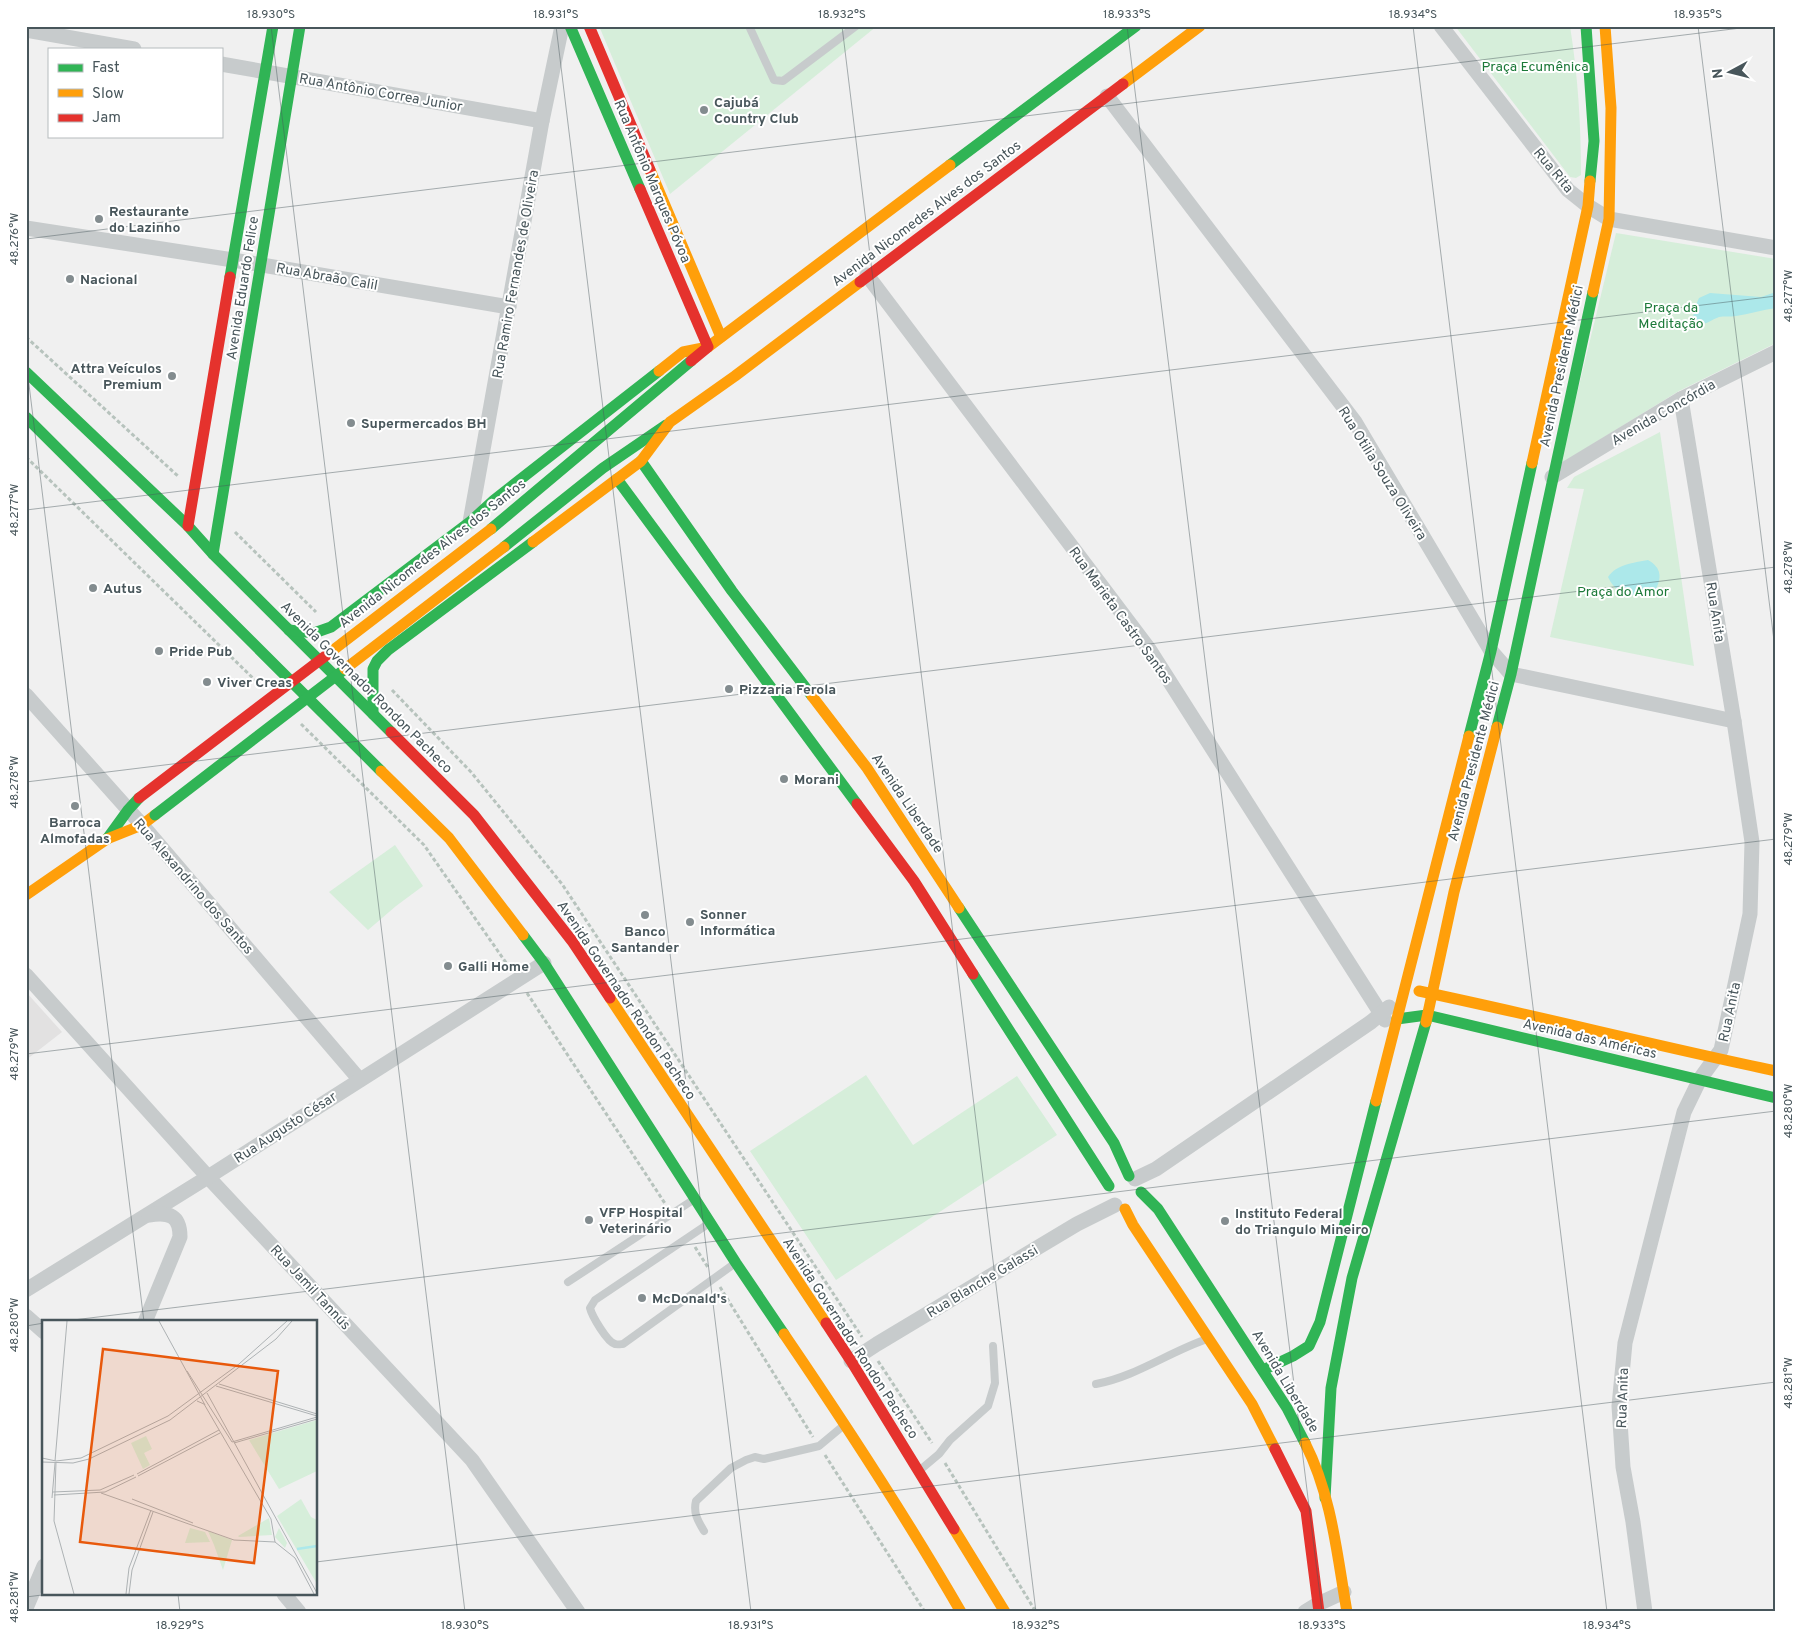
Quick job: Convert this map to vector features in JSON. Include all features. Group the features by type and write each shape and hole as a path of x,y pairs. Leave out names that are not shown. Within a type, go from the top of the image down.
{"main road":[{"name":"Avenida Eduardo Felice","path":"213,554 233,260 273,26"},
{"name":"Avenida Eduardo Felice","path":"188,526 261,265 300,26"},
{"name":"Rua Antônio Marques Póvoa","path":"570,26 708,347"},
{"path":"578,26 584,30 593,28"},
{"name":"Avenida Nicomedes Alves dos Santos","path":"107,839 139,798 491,529 708,347 1136,26"},
{"name":"Avenida Nicomedes Alves dos Santos","path":"26,895 107,839 142,825 504,547 605,466 735,376 1200,26"},
{"name":"Avenida Presidente Médici","path":"1401,1000 1491,651 1588,206 1594,141 1586,26"},
{"name":"Avenida Presidente Médici","path":"1325,1498 1331,1388 1352,1278 1427,1015 1454,892 1511,674 1609,219 1608,188 1611,120 1609,60 1605,26"},
{"name":"Rua Antônio Marques Póvoa","path":"593,28 721,337"},
{"name":"Avenida Nicomedes Alves dos Santos","path":"289,630 314,633 331,627 470,522 494,500 683,352 708,347"},
{"name":"Avenida Governador Rondon Pacheco","path":"26,372 188,526 213,554 474,815 572,941 851,1361 1005,1612"},
{"path":"26,417 450,838 544,962 694,1199 845,1424 921,1542 961,1612"},
{"name":"Avenida Nicomedes Alves dos Santos","path":"373,714 373,670 377,661 417,628 641,461 670,422"},
{"name":"Avenida Liberdade","path":"641,461 732,591 1114,1199 1134,1225 1252,1404 1306,1511 1314,1609"},
{"name":"Avenida Liberdade","path":"617,480 819,729 867,768 1104,1127 1136,1183 1158,1209 1263,1370 1287,1408 1316,1465 1330,1511 1347,1612"},
{"path":"387,585 380,597 378,607 382,620 392,627 417,628"},
{"name":"Avenida das Américas","path":"1401,1000 1421,990 1776,1071"},
{"name":"Avenida das Américas","path":"1383,1019 1427,1015 1776,1098"},
{"path":"1263,1370 1309,1346 1320,1322 1383,1019"},
{"path":"1118,1177 1136,1183 1138,1202 1135,1206 1114,1199 1118,1177"}],"street":[{"name":"Rua Ramiro Fernandes de Oliveira","path":"470,522 542,121 562,26"},
{"name":"Rua Rita","path":"1441,26 1568,190 1588,206 1609,219 1776,248"},
{"path":"26,30 128,48"},
{"name":"Rua Antônio Correa Junior","path":"222,64 542,121"},
{"name":"Rua Otilia Souza Oliveira","path":"1108,96 1354,422 1491,651 1511,674"},
{"name":"Rua Abraão Calil","path":"26,228 233,260 509,307"},
{"name":"Rua Marieta Castro Santos","path":"868,275 1148,649 1383,1019"},
{"name":"Avenida Concórdia","path":"1552,477 1681,399 1776,352"},
{"name":"Rua Anita","path":"1645,1612 1633,1522 1623,1467 1619,1406 1625,1343 1684,1112 1700,1079 1721,1050 1750,914 1752,842 1681,399"},
{"path":"1511,674 1734,721"},
{"name":"Rua Alexandrino dos Santos","path":"26,696 142,825 359,1079"},
{"name":"Rua Augusto César","path":"26,1290 208,1177 544,962"},
{"name":"Rua Jamil Tannús","path":"26,975 208,1177 472,1460 578,1612"},
{"path":"1136,1183 1383,1019 1401,1000"},
{"name":"Rua Blanche Galassi","path":"851,1361 1077,1224 1114,1199"},
{"path":"145,1216 163,1213 171,1215 180,1230 180,1237 146,1320"},
{"path":"26,1316 42,1330"},
{"path":"26,1608 42,1571"},
{"path":"1314,1609 1344,1592"},
{"path":"286,1596 299,1612"}],"lane":[{"path":"749,26 774,80 783,81 856,26"},
{"path":"568,1282 694,1199"},
{"path":"710,1222 595,1300 590,1308 592,1315 610,1342 615,1345 623,1344 736,1263"},
{"path":"1096,1384 1122,1376 1208,1338"},
{"path":"918,1471 939,1454 950,1440 988,1406 995,1383 993,1346"},
{"path":"704,1531 697,1519 696,1501 731,1468 755,1458 764,1459 819,1446 845,1424"}],"path":[{"path":"26,457 261,686"},
{"path":"297,720 424,845 518,979 672,1214"},
{"path":"688,1237 925,1612"}],"shaded area":[{"path":"26,992 62,1032 26,1060"}],"green space":[{"name":"Cajubá Country Club","path":"599,26 877,26 670,194"},
{"name":"Praça Ecumênica","path":"1455,26 1570,26 1578,100 1581,175 1576,178 1570,177"},
{"name":"Praça da Meditação","path":"1616,233 1776,259 1776,343 1679,391 1560,464"},
{"name":"Praça do Amor","path":"1660,432 1694,666 1550,637 1584,489 1567,488 1574,477"},
{"path":"395,845 423,886 368,930 329,892"},
{"path":"866,1075 913,1145 1017,1076 1057,1135 836,1280 750,1151"}],"water":[{"path":"1776,292 1776,308 1736,316 1719,317 1704,324 1693,322 1694,309 1699,298 1710,293 1761,297"},
{"path":"1648,560 1656,566 1660,578 1655,591 1648,594 1634,595 1622,592 1616,589 1608,577 1616,569 1631,563"}],"traffic: fast":[{"path":"230,277 273,26"},
{"path":"213,554 300,26"},
{"path":"570,26 640,189"},
{"path":"950,165 1136,26"},
{"path":"1586,26 1594,141 1590,181"},
{"path":"1497,727 1511,674 1593,292"},
{"path":"491,529 691,361"},
{"path":"289,630 314,633 331,627 470,522 494,500 659,371"},
{"path":"26,372 188,526 213,554 391,732"},
{"path":"26,417 381,771"},
{"path":"504,547 603,468 666,425"},
{"path":"641,461 732,591 812,696"},
{"path":"1469,736 1491,651 1532,463"},
{"path":"617,479 857,804"},
{"path":"373,714 373,669 377,661 388,650 533,542"},
{"path":"155,815 345,669"},
{"path":"107,839 139,798"},
{"path":"959,908 1114,1143 1129,1176"},
{"path":"523,935 544,963 736,1263 784,1334"},
{"path":"973,974 1109,1186"},
{"path":"1397,1019 1427,1015 1776,1098"},
{"path":"1325,1498 1331,1388 1352,1278 1426,1022"},
{"path":"1263,1370 1309,1346 1320,1322 1376,1101"},
{"path":"1141,1192 1158,1209 1287,1408 1305,1443"}],"traffic: slow":[{"path":"1123,84 1200,26"},
{"path":"1593,292 1609,219 1611,108 1605,26"},
{"path":"659,371 683,352 708,347 950,165"},
{"path":"650,170 721,337"},
{"path":"1532,463 1588,206 1590,181"},
{"path":"533,542 641,461 670,422 735,376 860,282"},
{"path":"328,654 491,529"},
{"path":"345,669 504,547"},
{"path":"812,696 867,768 959,908"},
{"path":"1426,1022 1454,892 1497,727"},
{"path":"1376,1101 1469,736"},
{"path":"381,771 449,838 523,935"},
{"path":"26,895 107,839 142,825 155,815"},
{"path":"1419,991 1776,1071"},
{"path":"610,998 826,1323"},
{"path":"1125,1209 1133,1225 1252,1404 1275,1449"},
{"path":"784,1334 919,1541 961,1612"},
{"path":"1305,1443 1322,1484 1328,1505 1347,1612"},
{"path":"954,1529 1005,1612"}],"traffic: jam":[{"path":"589,26 650,170"},
{"path":"860,282 1123,84"},
{"path":"640,189 708,347 691,361"},
{"path":"188,526 230,277"},
{"path":"139,798 328,654"},
{"path":"391,732 474,815 572,941 610,998"},
{"path":"857,804 914,881 973,974"},
{"path":"826,1323 954,1529"},
{"path":"1275,1449 1306,1511 1319,1612"}],"place":[{"name":"Cajubá Country Club","path":"704,110"},
{"name":"Restaurante do Lazinho","path":"99,219"},
{"name":"Nacional","path":"70,279"},
{"name":"Attra Veículos Premium","path":"172,376"},
{"name":"Supermercados BH","path":"351,423"},
{"name":"Autus","path":"93,588"},
{"name":"Pride Pub","path":"159,651"},
{"name":"Viver Creas","path":"207,682"},
{"name":"Pizzaria Ferola","path":"729,689"},
{"name":"Morani","path":"784,779"},
{"name":"Barroca Almofadas","path":"75,806"},
{"name":"Banco Santander","path":"645,915"},
{"name":"Sonner Informática","path":"690,922"},
{"name":"Galli Home","path":"448,966"},
{"name":"VFP Hospital Veterinário","path":"589,1220"},
{"name":"Instituto Federal do Triangulo Mineiro","path":"1225,1221"},
{"name":"McDonald's","path":"642,1298"}]}
